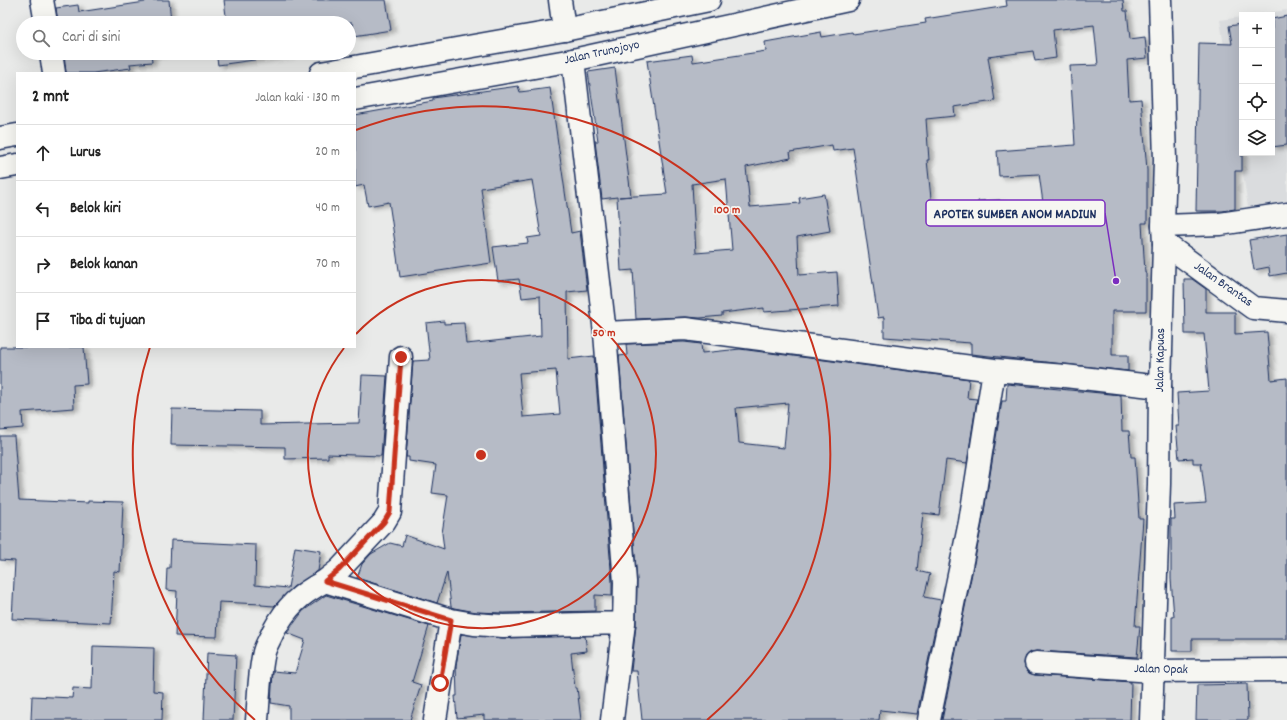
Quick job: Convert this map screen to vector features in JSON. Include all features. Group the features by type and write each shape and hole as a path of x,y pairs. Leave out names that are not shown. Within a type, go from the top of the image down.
{"main road":[{"path":"42,0 45,16"},
{"path":"560,0 564,30"},
{"path":"326,72 564,30 709,0"},
{"name":"Jalan Trunojoyo","path":"356,99 573,60 848,0"},
{"name":"Jalan Kapuas","path":"1151,720 1160,484 1160,387 1165,160 1160,0"},
{"path":"52,60 54,72"},
{"path":"573,60 605,333 625,582 624,623 612,720"},
{"path":"0,138 16,135"},
{"path":"0,168 16,165"},
{"path":"1164,235 1220,224 1287,214"},
{"name":"Jalan Brantas","path":"1164,235 1253,308 1287,311"},
{"path":"605,333 685,329 994,370 1065,376 1160,387"},
{"path":"256,720 264,650 282,616 291,604 307,591 325,581 339,570 384,522 390,512 401,357"},
{"path":"929,720 970,522 994,370"},
{"path":"325,581 451,620 485,626 624,623"},
{"path":"435,720 451,620"},
{"name":"Jalan Opak","path":"1036,663 1153,671 1287,670"}],"shaded area":[{"path":"1287,10 1287,201 1248,207 1240,156 1275,156 1274,12"},
{"path":"1239,17 1239,147 1220,20"}],"building":[{"path":"145,0 169,0 170,16 57,16 56,8 78,5 79,12 145,2"},
{"path":"224,0 386,0 391,30 356,36 356,16 226,16"},
{"path":"1006,0 1123,0 1124,11 1127,11 1130,39 1145,37 1147,58 1127,60 1129,100 1141,99 1147,170 1147,223 1142,223 1146,273 1146,311 1112,311 1112,355 1128,355 1128,371 971,354 971,343 884,337 884,317 878,318 853,148 833,151 832,145 790,152 791,158 746,167 750,207 800,203 799,198 824,194 830,231 797,237 799,275 837,272 839,306 764,312 764,308 722,313 722,316 700,318 685,317 636,319 633,270 621,271 617,197 602,199 595,141 598,141 588,72 615,68 631,196 619,197 667,194 647,61 692,55 693,62 766,51 765,42 821,32 822,37 852,32 853,34 926,23 925,19 1007,6","holes":["1094,25 1098,65 1070,66 1075,145 997,151 999,176 1039,174 1044,210 1001,214 1000,200 978,201 978,203 932,208 927,160 929,160 926,119 955,116 954,107 995,101 988,57 1033,51 1035,61 1056,58 1053,30","726,179 732,250 696,253 692,184"]},
{"path":"1287,16 1287,145 1275,147 1275,48 1275,18"},
{"path":"1239,24 1239,156 1242,156 1242,171 1235,171 1235,209 1222,211 1196,211 1199,43 1232,44 1229,26"},
{"path":"65,60 152,60 152,62 130,64 131,68 101,72 66,72"},
{"path":"217,60 254,60 218,65"},
{"path":"518,86 520,92 550,88 571,233 580,231 587,290 567,292 568,359 594,356 612,582 612,596 595,595 595,611 503,613 476,612 454,608 451,607 447,572 437,603 357,578 362,564 371,554 390,543 402,546 405,535 444,549 442,533 448,495 432,493 436,465 409,461 409,457 406,457 413,361 430,360 426,323 444,321 444,324 464,323 466,344 541,336 540,296 522,298 519,279 498,281 493,247 528,243 527,238 541,236 532,180 481,188 491,263 400,277 389,202 368,206 364,185 356,187 356,115 433,101 433,98","holes":["556,370 560,414 523,417 519,373"]},
{"path":"1287,234 1287,273 1270,276 1269,267 1254,270 1249,240"},
{"path":"1184,279 1192,279 1206,289 1206,312 1235,312 1235,334 1267,332 1271,380 1287,378 1287,639 1192,639 1192,651 1172,651 1172,617 1174,617 1171,579 1171,519 1175,519 1174,505 1206,503 1201,463 1193,463 1193,458 1179,459 1176,426 1179,426 1177,393 1209,391 1204,334 1185,334"},
{"path":"684,342 701,344 702,353 740,349 969,379 967,398 977,399 967,463 946,460 939,515 923,513 917,571 930,574 924,597 941,600 917,714 880,710 879,720 642,720 637,671 631,671 636,625 637,581 619,356 627,355 626,344","holes":["788,403 784,448 739,443 736,408"]},
{"path":"0,347 84,348 87,384 73,385 74,408 22,412 23,428 0,430"},
{"path":"362,375 387,376 381,456 328,454 328,458 285,459 285,447 171,445 172,409 260,411 260,425 359,423"},
{"path":"1007,384 1121,395 1122,431 1129,431 1131,457 1135,457 1139,519 1143,519 1135,626 1140,626 1137,657 1037,651 1031,652 1026,656 1024,663 1025,668 1029,673 1035,675 1131,682 1130,720 942,720 982,524 1002,401 1006,401"},
{"path":"0,436 14,436 19,500 88,503 88,501 123,502 120,572 114,571 111,623 12,619 15,561 0,560"},
{"path":"171,540 256,545 255,585 288,588 295,547 321,551 318,571 293,587 274,606 219,602 217,637 175,636 177,591 166,590 167,568 170,568"},
{"path":"326,595 429,626 412,682 421,685 410,720 289,720 289,706 271,703 273,671 295,673 305,640 287,633 303,611"},
{"path":"461,634 503,638 585,636 587,651 571,653 575,688 577,688 581,720 484,720 484,715 457,718 455,696 457,696 456,665"},
{"path":"93,646 154,648 153,691 163,692 162,720 31,720 32,696 72,698 73,688 92,689"},
{"path":"207,653 236,655 233,720 204,720"},
{"path":"1247,684 1248,720 1196,720 1197,685"}],"place":[{"name":"APOTEK SUMBER ANOM MADIUN","path":"1116,281"}],"route":[{"path":"401,357 392,503 390,512 384,522 339,570 325,581 451,620 440,683"}]}
